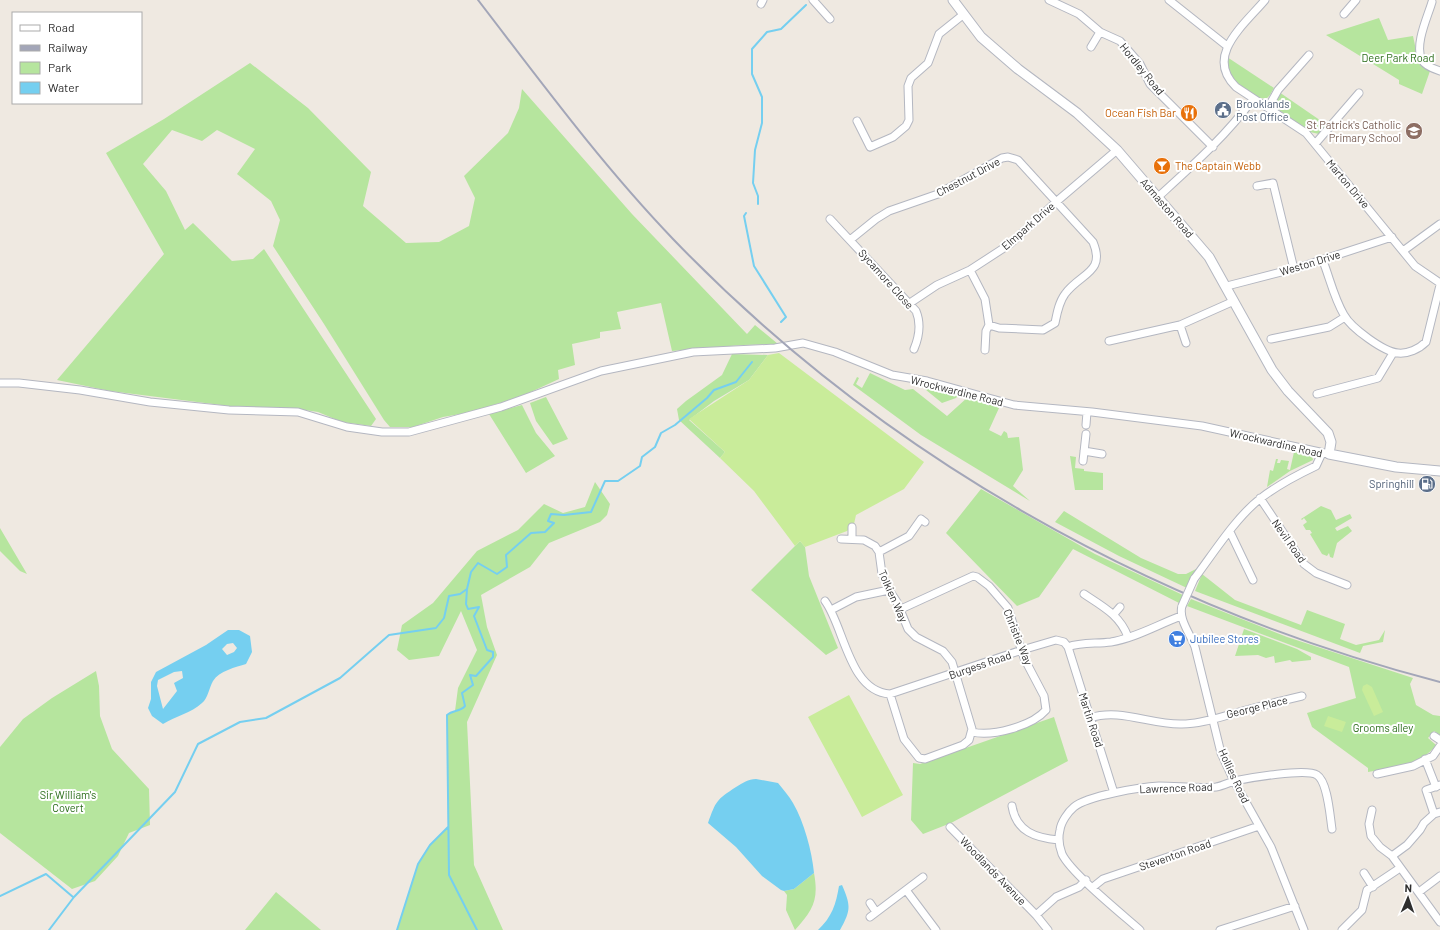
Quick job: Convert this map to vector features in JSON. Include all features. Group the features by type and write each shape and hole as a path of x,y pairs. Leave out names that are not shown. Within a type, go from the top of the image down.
{"street":[{"path":"813,0 830,19"},
{"name":"Admaston Road","path":"953,0 981,37 1004,57 1077,113 1117,150 1209,257 1227,286 1272,370 1288,391 1328,433 1330,442 1326,454"},
{"name":"Hordley Road","path":"1049,0 1079,14 1100,32 1120,41 1140,64 1150,84 1213,147"},
{"name":"Marton Drive","path":"1265,0 1227,46 1223,64 1228,79 1236,87 1253,99 1296,126 1315,144 1415,266 1440,284"},
{"path":"1344,14 1356,0"},
{"path":"1172,1 1227,46"},
{"path":"1432,2 1422,34 1420,54 1425,64 1440,71"},
{"path":"857,121 870,147 893,137 906,126 909,120 908,86 911,78 928,63 939,34 964,14"},
{"path":"1091,47 1100,32"},
{"path":"1268,108 1278,90 1309,55"},
{"path":"1315,144 1359,93"},
{"path":"1158,197 1213,147 1237,121 1253,99"},
{"name":"Elmpark Drive","path":"910,303 937,285 970,270 1010,244 1117,150"},
{"name":"Chestnut Drive","path":"850,240 876,219 890,211 938,194 1002,158 1008,157 1018,160 1093,242 1097,260 1094,267 1064,295 1060,302 1055,323 1050,328 1043,330 999,328 989,325"},
{"path":"1256,186 1273,183 1294,269"},
{"name":"Sycamore Close","path":"830,219 910,303 919,318 918,338 914,349"},
{"path":"1403,251 1440,224"},
{"name":"Weston Drive","path":"1227,286 1323,261 1392,237"},
{"path":"1323,261 1332,290 1345,317 1360,332 1393,352 1410,352 1422,347 1426,342 1440,284"},
{"path":"970,270 985,299 989,325 986,331 985,350"},
{"path":"1109,341 1180,326 1234,301"},
{"path":"1274,335 1330,327 1345,317"},
{"path":"1180,326 1186,343"},
{"name":"Wrockwardine Road","path":"0,383 19,383 80,390 150,402 229,410 298,412 347,427 382,432 409,432 501,407 601,371 693,352 775,348 803,343 835,352 892,376 927,381 1014,405 1202,426 1326,454"},
{"path":"1317,394 1378,378 1393,352"},
{"path":"1086,425 1087,412"},
{"path":"1083,461 1086,434"},
{"path":"1084,451 1102,454"},
{"path":"1068,647 1074,644 1112,642 1151,629 1180,616 1182,606 1194,579 1238,521 1260,498 1294,476 1316,466 1326,454 1396,467 1440,472"},
{"name":"Nevil Road","path":"1260,498 1304,564 1316,573 1347,585"},
{"path":"841,539 852,538 864,540 875,546 879,552 909,536 921,519 925,522"},
{"path":"852,527 852,538"},
{"path":"1230,532 1253,580"},
{"name":"Tolkien Way","path":"879,552 881,569 889,590 901,609 908,629 916,637 943,651 952,662 972,732"},
{"name":"Christie Way","path":"901,609 969,578 977,577 989,586 1008,608 1024,658 1044,696 1046,710 1035,719 1003,731 992,734 972,732"},
{"path":"831,610 856,597 889,590"},
{"path":"1084,594 1114,614 1125,628 1128,637"},
{"path":"825,601 831,610 843,645 855,668 864,680 877,690 890,694 904,739 919,758 925,759 964,744 969,740 972,732"},
{"path":"1114,614 1120,607"},
{"name":"Hollies Road","path":"1180,616 1190,632 1195,647 1221,753 1234,781 1271,847 1304,930"},
{"name":"Burgess Road","path":"890,694 1056,640 1060,640 1068,647"},
{"name":"Martin Road","path":"1068,647 1114,793"},
{"name":"George Place","path":"1090,718 1100,715 1118,715 1162,723 1182,724 1213,719 1302,696"},
{"path":"1377,774 1413,766 1433,756 1440,746"},
{"path":"1392,856 1407,845 1424,823 1437,813 1426,790 1438,786 1425,759"},
{"name":"Lawrence Road","path":"1059,840 1060,829 1063,821 1074,807 1114,793 1159,786 1207,788 1234,781 1294,772 1311,772 1318,776 1324,784 1332,830"},
{"path":"1012,806 1013,817 1033,835 1059,840 1062,855 1093,887 1140,930"},
{"path":"1372,810 1369,824 1371,836 1380,847 1392,856 1440,922"},
{"name":"Steventon Road","path":"1093,887 1103,879 1259,826"},
{"name":"Woodlands Avenue","path":"950,827 1036,915 1048,930"},
{"path":"1342,930 1362,910 1367,890 1374,887 1400,868"},
{"path":"1364,873 1374,887"},
{"path":"1419,892 1440,876"},
{"path":"870,903 873,914 923,877"},
{"path":"1036,915 1056,897 1079,887 1086,880"},
{"path":"906,890 936,930"},
{"path":"1220,930 1295,906"}],"green space":[{"name":"Deer Park Road","path":"1379,18 1388,40 1413,36 1419,64 1430,71 1422,94 1399,84 1399,80 1326,35"},
{"path":"1227,57 1274,88 1270,95 1267,98 1256,97 1238,84 1228,70"},
{"path":"250,63 308,108 371,172 363,206 406,243 439,242 469,226 475,198 464,176 508,133 519,108 522,89 632,214 747,334 755,325 778,344 742,345 672,351 661,303 617,312 621,329 600,332 600,338 572,344 575,365 558,370 559,379 520,397 466,413 443,417 413,427 390,427 384,420 273,246 280,220 271,201 237,174 255,149 217,130 202,141 172,130 143,164 166,191 185,230 193,223 232,261 253,259 264,249 376,419 371,426 342,422 318,412 298,409 229,406 110,391 57,380 164,254 106,153 164,119"},
{"path":"1279,92 1327,125 1319,134 1310,132 1276,108 1274,103"},
{"path":"779,353 924,462 904,489 856,515 854,524 847,531 805,547 800,541 795,546 754,491 720,458 725,452 689,419 749,380 768,355"},
{"path":"732,354 768,355 749,380 714,401 689,420 725,452 720,458 679,420 677,409 722,375"},
{"path":"870,373 905,390 913,389 947,416 968,397 999,408 989,430 1001,436 1004,431 1007,433 1008,438 1019,437 1023,470 1013,486 1030,501 921,435 853,385 857,377 859,378 856,384 862,388"},
{"path":"922,383 959,394 956,398 942,403 920,385"},
{"path":"546,397 568,439 553,445 536,421 530,403"},
{"path":"522,405 536,433 555,456 526,473 489,414"},
{"path":"1294,452 1312,456 1313,460 1290,471 1267,487 1270,470 1273,471 1276,459 1278,459 1277,463 1280,463 1281,460 1289,461 1287,469 1290,470"},
{"path":"1070,456 1076,457 1075,468 1084,469 1084,471 1103,473 1103,490 1075,490"},
{"path":"595,482 610,504 607,515 600,522 549,543 530,567 481,595 487,627 497,655 467,722 474,865 503,930 397,930 418,864 430,845 448,827 447,715 455,711 458,688 477,650 461,611 439,656 409,660 397,650 402,625 433,603 477,551 518,530 544,504 563,513 585,507"},
{"path":"981,489 1095,554 1185,596 1181,604 1073,549 1039,597 1017,606 946,533"},
{"path":"1321,506 1331,510 1336,520 1350,514 1352,518 1335,528 1337,531 1348,526 1352,531 1337,543 1333,558 1330,557 1329,553 1327,556 1322,554 1310,534 1312,533 1310,530 1306,530 1303,525 1307,522 1304,518 1302,520 1301,519"},
{"path":"1064,511 1141,558 1178,574 1186,574 1196,569 1197,570 1187,588 1119,556 1055,522"},
{"path":"0,528 27,574 20,571 0,551"},
{"path":"800,541 805,547 809,576 838,648 826,655 751,590"},
{"path":"1202,574 1235,600 1301,625 1307,610 1345,624 1340,639 1356,645 1379,640 1385,630 1383,642 1363,646 1360,653 1195,591"},
{"name":"Grooms alley","path":"1191,599 1287,637 1413,678 1410,684 1416,705 1433,715 1440,716 1440,735 1434,731 1428,738 1436,745 1430,752 1414,762 1368,772 1368,768 1312,727 1307,713 1356,698 1349,667 1187,606"},
{"path":"1244,629 1297,649 1311,657 1311,660 1292,662 1290,660 1275,663 1274,656 1266,658 1258,655 1235,656"},
{"name":"Sir William's Covert","path":"96,671 99,686 100,716 112,749 149,789 150,825 129,833 118,856 95,881 72,889 0,833 0,747 23,719 52,698"},
{"path":"1367,684 1372,687 1383,712 1374,716 1362,690 1363,686"},
{"path":"849,695 903,795 862,817 808,717"},
{"path":"1328,716 1346,722 1342,732 1324,726"},
{"path":"1054,717 1068,761 951,823 923,834 911,820 913,763 920,764"},
{"path":"814,873 816,890 813,904 795,930 786,910 787,895 784,891 794,889"},
{"path":"276,892 321,930 245,930"}],"water":[{"path":"228,630 239,630 250,636 252,652 246,664 228,670 219,675 213,681 206,698 202,703 163,724 152,716 148,708 151,699 151,682 156,672 206,645","holes":["233,643 237,648 234,652 227,655 222,649 227,644","182,671 183,678 174,683 177,691 163,709 157,686 158,680 174,672"]},
{"path":"756,779 778,783 793,803 804,828 814,873 794,889 784,891 781,890 762,876 736,847 708,823 715,805 720,798 743,783"},
{"path":"842,885 847,898 848,913 840,930 818,930 830,915 835,904 839,886"}],"waterway":[{"path":"758,204 758,196 753,183 755,150 762,123 762,97 752,74 752,49 767,32 781,29 806,5"},
{"path":"746,213 744,216 754,266 786,317 781,322"},
{"path":"49,930 74,897 175,792 198,744 240,722 266,718 340,678 389,635 436,628 444,618 449,596 460,594 467,589 471,572 478,563 497,574 507,567 506,555 531,533 545,532 554,523 548,521 551,514 564,515 591,512 605,481 618,481 640,466 642,457 655,447 661,433 675,425 707,398 714,390 736,382 752,362"},
{"path":"467,589 466,604 468,609 479,607 474,616 487,650 493,652 493,657 476,676 470,675 473,685 462,693 465,706 447,715 449,875 477,930"},
{"path":"397,930 418,864 430,845 448,827"},
{"path":"0,896 46,874 73,897"}],"railway":[{"path":"478,0 621,182 673,239 754,317 840,389 931,454 1026,513 1125,566 1227,612 1333,650 1440,682"}],"place":[{"name":"Brooklands Post Office","path":"1223,110"},
{"name":"Ocean Fish Bar","path":"1189,113"},
{"name":"St Patrick's Catholic Primary School","path":"1414,131"},
{"name":"The Captain Webb","path":"1162,166"},
{"name":"Springhill","path":"1427,484"},
{"name":"Jubilee Stores","path":"1177,639"}]}
